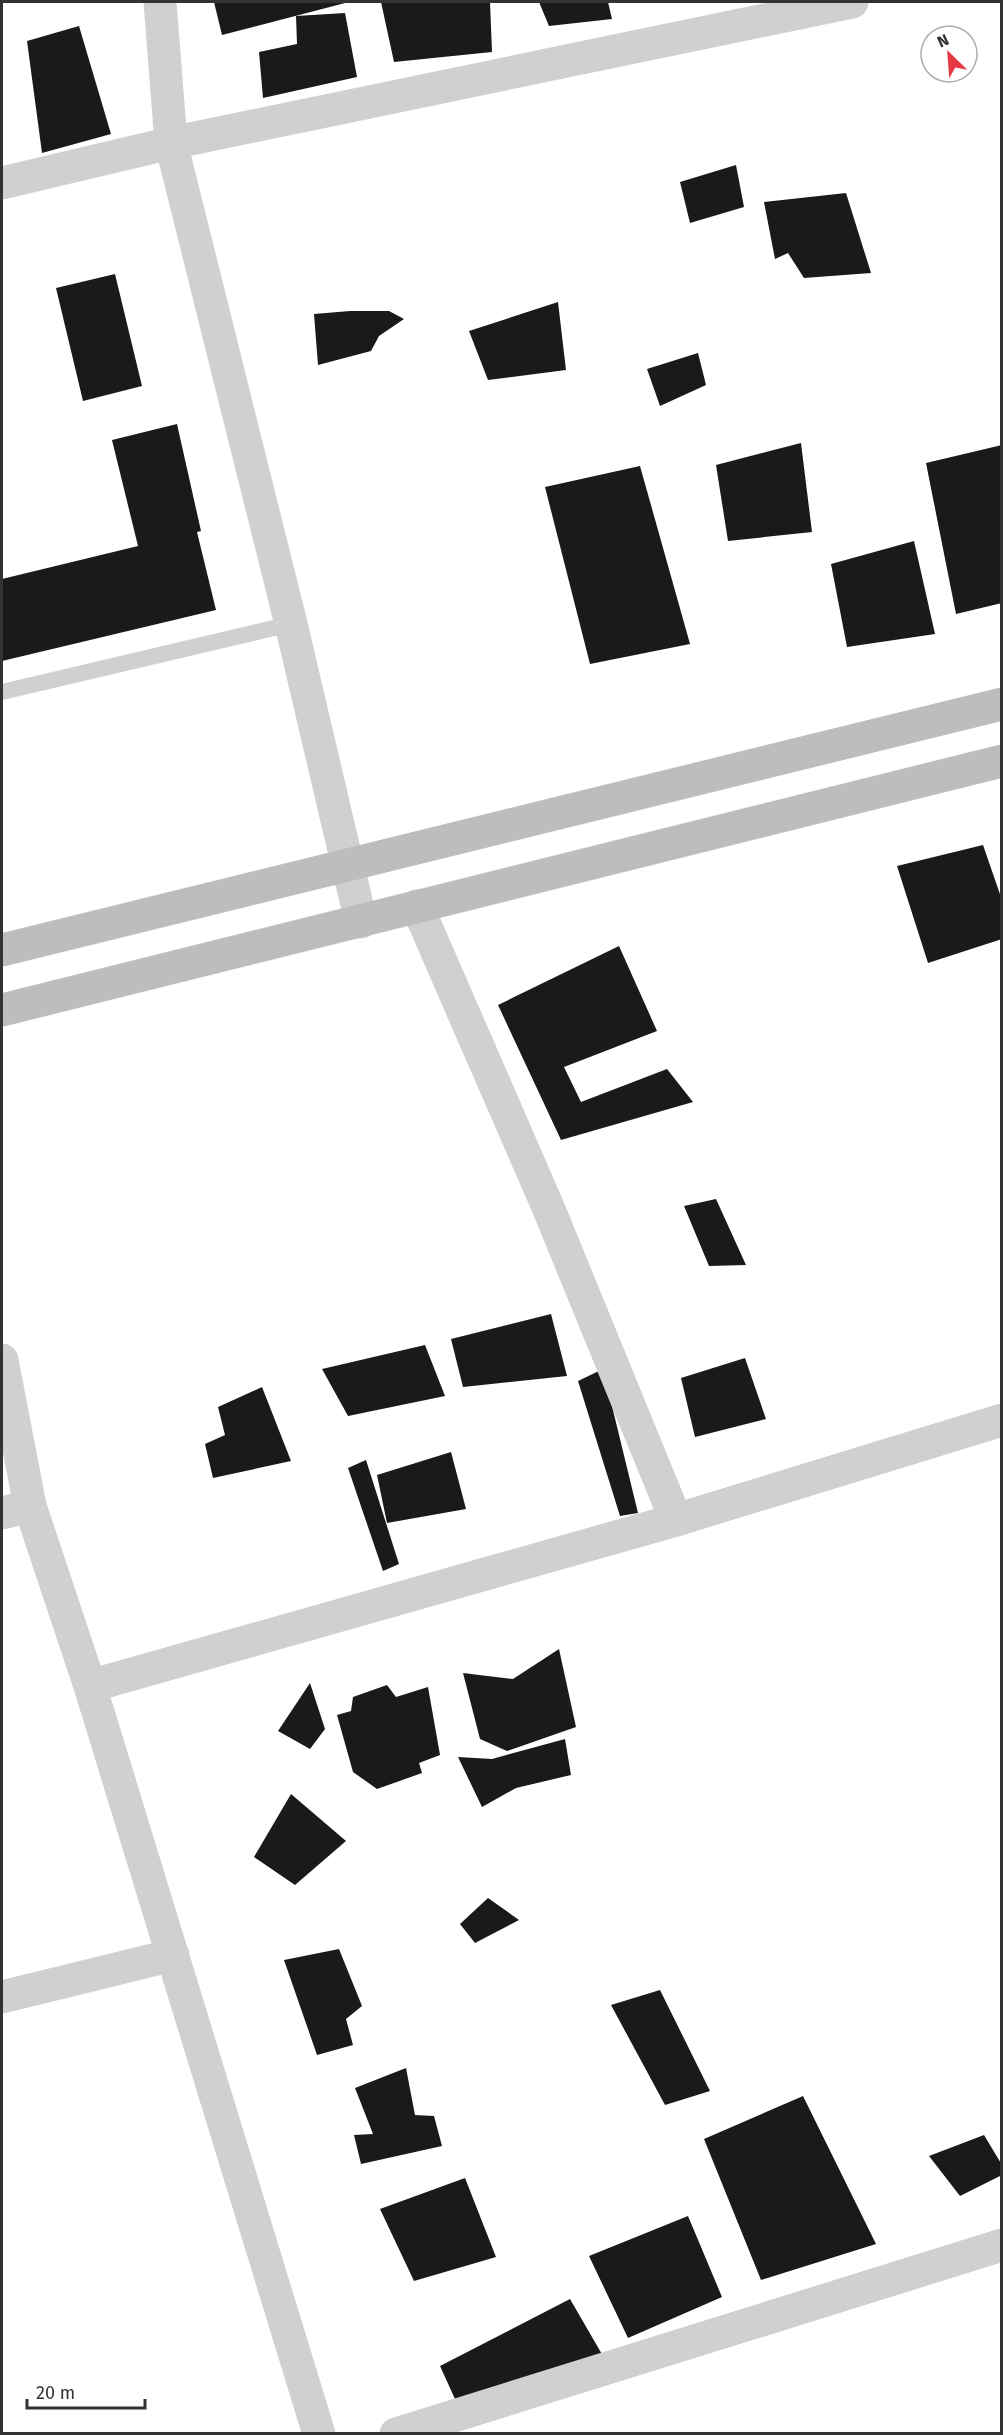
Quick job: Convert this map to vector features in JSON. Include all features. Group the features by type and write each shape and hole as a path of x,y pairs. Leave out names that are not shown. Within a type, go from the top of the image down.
{"street":[{"path":"160,2 171,143 291,624 360,922"},
{"path":"2,183 171,143 852,2"},
{"path":"2,950 1002,704"},
{"path":"2,1010 1002,762"},
{"path":"417,906 548,1207 676,1520"},
{"path":"2,1360 16,1509 90,1686 319,2433"},
{"path":"90,1686 676,1520 1002,1420"},
{"path":"2,1997 173,1955"},
{"path":"396,2433 1001,2248"}],"lane":[{"path":"2,692 291,624"}],"building":[{"path":"214,2 349,2 222,35"},
{"path":"381,2 490,2 492,52 394,62"},
{"path":"539,2 608,2 612,19 549,26"},
{"path":"345,13 357,77 263,98 259,52 297,44 296,16"},
{"path":"79,26 111,134 42,153 27,41"},
{"path":"736,165 744,207 690,223 680,182"},
{"path":"846,193 871,273 804,278 788,253 775,259 764,202"},
{"path":"115,274 142,386 83,401 56,288"},
{"path":"558,302 566,370 488,380 469,331"},
{"path":"389,311 404,319 379,336 371,351 318,365 314,314"},
{"path":"698,353 706,385 660,406 647,369"},
{"path":"177,424 201,531 197,532 216,610 2,661 2,579 138,546 112,440"},
{"path":"801,443 812,532 728,541 716,465"},
{"path":"1002,445 1002,603 956,614 926,463"},
{"path":"640,466 690,644 590,664 545,487"},
{"path":"914,541 935,634 847,647 831,564"},
{"path":"983,845 1002,900 1002,939 928,963 897,866"},
{"path":"619,946 657,1031 564,1067 581,1102 667,1069 693,1102 561,1140 498,1005"},
{"path":"716,1199 746,1265 709,1266 684,1206"},
{"path":"551,1314 567,1376 463,1387 451,1339"},
{"path":"425,1345 445,1396 348,1416 322,1369"},
{"path":"745,1358 766,1419 695,1437 681,1378"},
{"path":"603,1369 638,1513 620,1516 578,1381"},
{"path":"262,1387 291,1461 213,1478 205,1444 225,1435 218,1407"},
{"path":"451,1452 466,1509 387,1523 377,1475"},
{"path":"366,1460 399,1564 383,1571 348,1468"},
{"path":"559,1649 576,1727 507,1751 480,1739 463,1673 513,1679"},
{"path":"310,1683 325,1729 310,1749 278,1731"},
{"path":"387,1685 396,1697 428,1687 440,1755 419,1763 422,1773 377,1789 353,1772 337,1715 351,1711 353,1697"},
{"path":"565,1739 571,1775 516,1788 482,1807 458,1757 492,1759"},
{"path":"291,1794 346,1841 295,1885 254,1857"},
{"path":"488,1898 519,1920 475,1943 460,1924"},
{"path":"339,1949 362,2006 346,2019 353,2045 317,2055 284,1960"},
{"path":"660,1990 710,2091 665,2105 611,2005"},
{"path":"406,2068 415,2115 434,2116 442,2146 361,2164 354,2135 373,2134 355,2088"},
{"path":"803,2096 876,2244 761,2280 704,2139"},
{"path":"984,2135 1002,2165 1002,2175 960,2196 929,2156"},
{"path":"465,2178 496,2257 414,2281 380,2209"},
{"path":"688,2216 722,2297 628,2338 589,2256"},
{"path":"570,2299 603,2356 455,2399 440,2366"}]}
